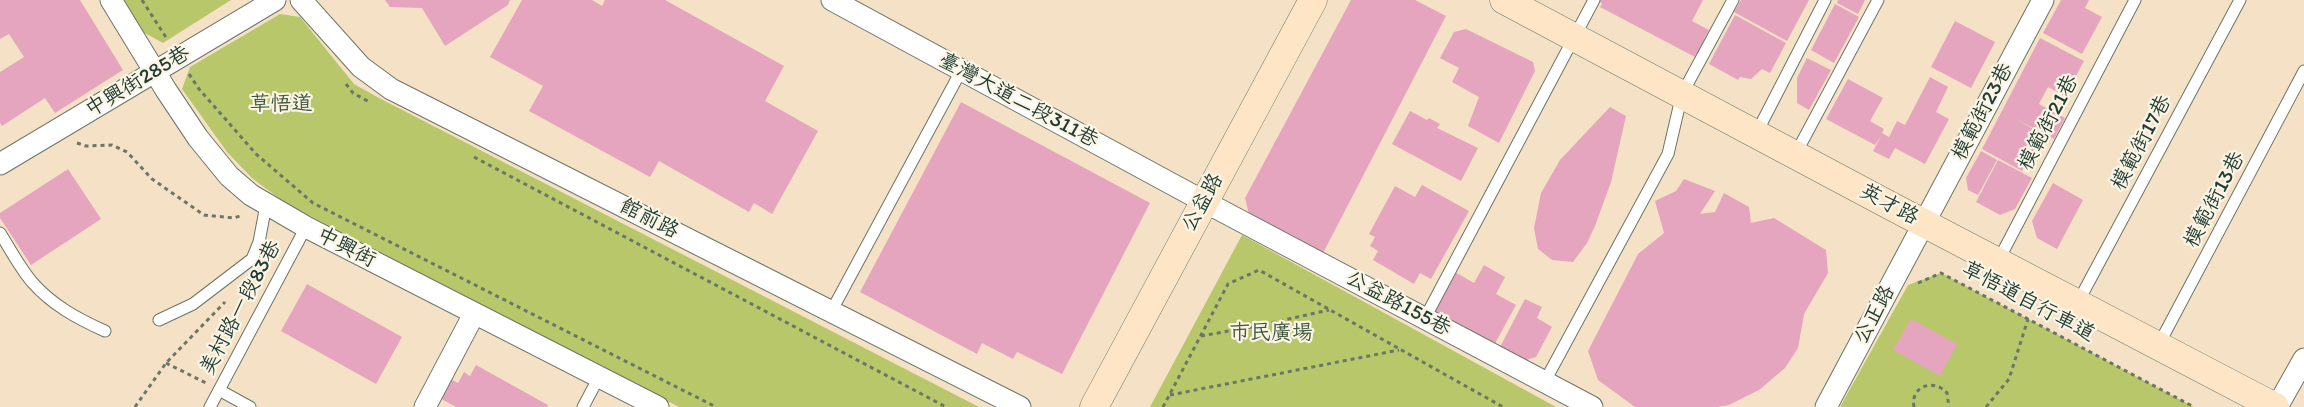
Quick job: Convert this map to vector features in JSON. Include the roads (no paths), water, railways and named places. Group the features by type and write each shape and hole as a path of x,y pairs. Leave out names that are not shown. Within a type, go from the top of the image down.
{"main road":[{"name":"公益路","path":"1094,407 1313,0"},
{"name":"英才路","path":"1504,0 1997,262 2276,407"}],"street":[{"name":"中興街","path":"111,0 154,72 198,138 229,176 266,204 306,227 658,407"},
{"name":"中興街285巷","path":"0,164 276,0"},
{"name":"館前路","path":"301,0 362,67 391,89 832,310 1020,407"},
{"name":"臺灣大道二段311巷","path":"832,0 1205,202"},
{"name":"模範街23巷","path":"1924,223 2043,0"},
{"name":"公益路155巷","path":"1205,202 1592,407"},
{"name":"公正路","path":"1826,407 1924,223"},
{"path":"425,407 474,314"},
{"path":"2276,407 2304,359"}],"lane":[{"path":"1425,318 1594,0"},
{"path":"1544,383 1668,154 1682,94 1733,0"},
{"path":"1756,134 1826,0"},
{"path":"1795,155 1878,0"},
{"name":"模範街21巷","path":"1997,262 2135,0"},
{"name":"模範街17巷","path":"2077,304 2240,0"},
{"path":"832,310 961,71"},
{"name":"模範街13巷","path":"2158,346 2304,71"},
{"path":"159,320 193,304 252,259 259,242 266,204"},
{"name":"美村路一段83巷","path":"210,407 306,227"},
{"path":"0,233 31,282 55,304 81,320 105,331"},
{"path":"583,407 599,377"},
{"path":"218,390 250,407"}],"park label":[{"name":"草悟道","path":"281,105"},
{"name":"市民廣場","path":"1271,334"}]}
